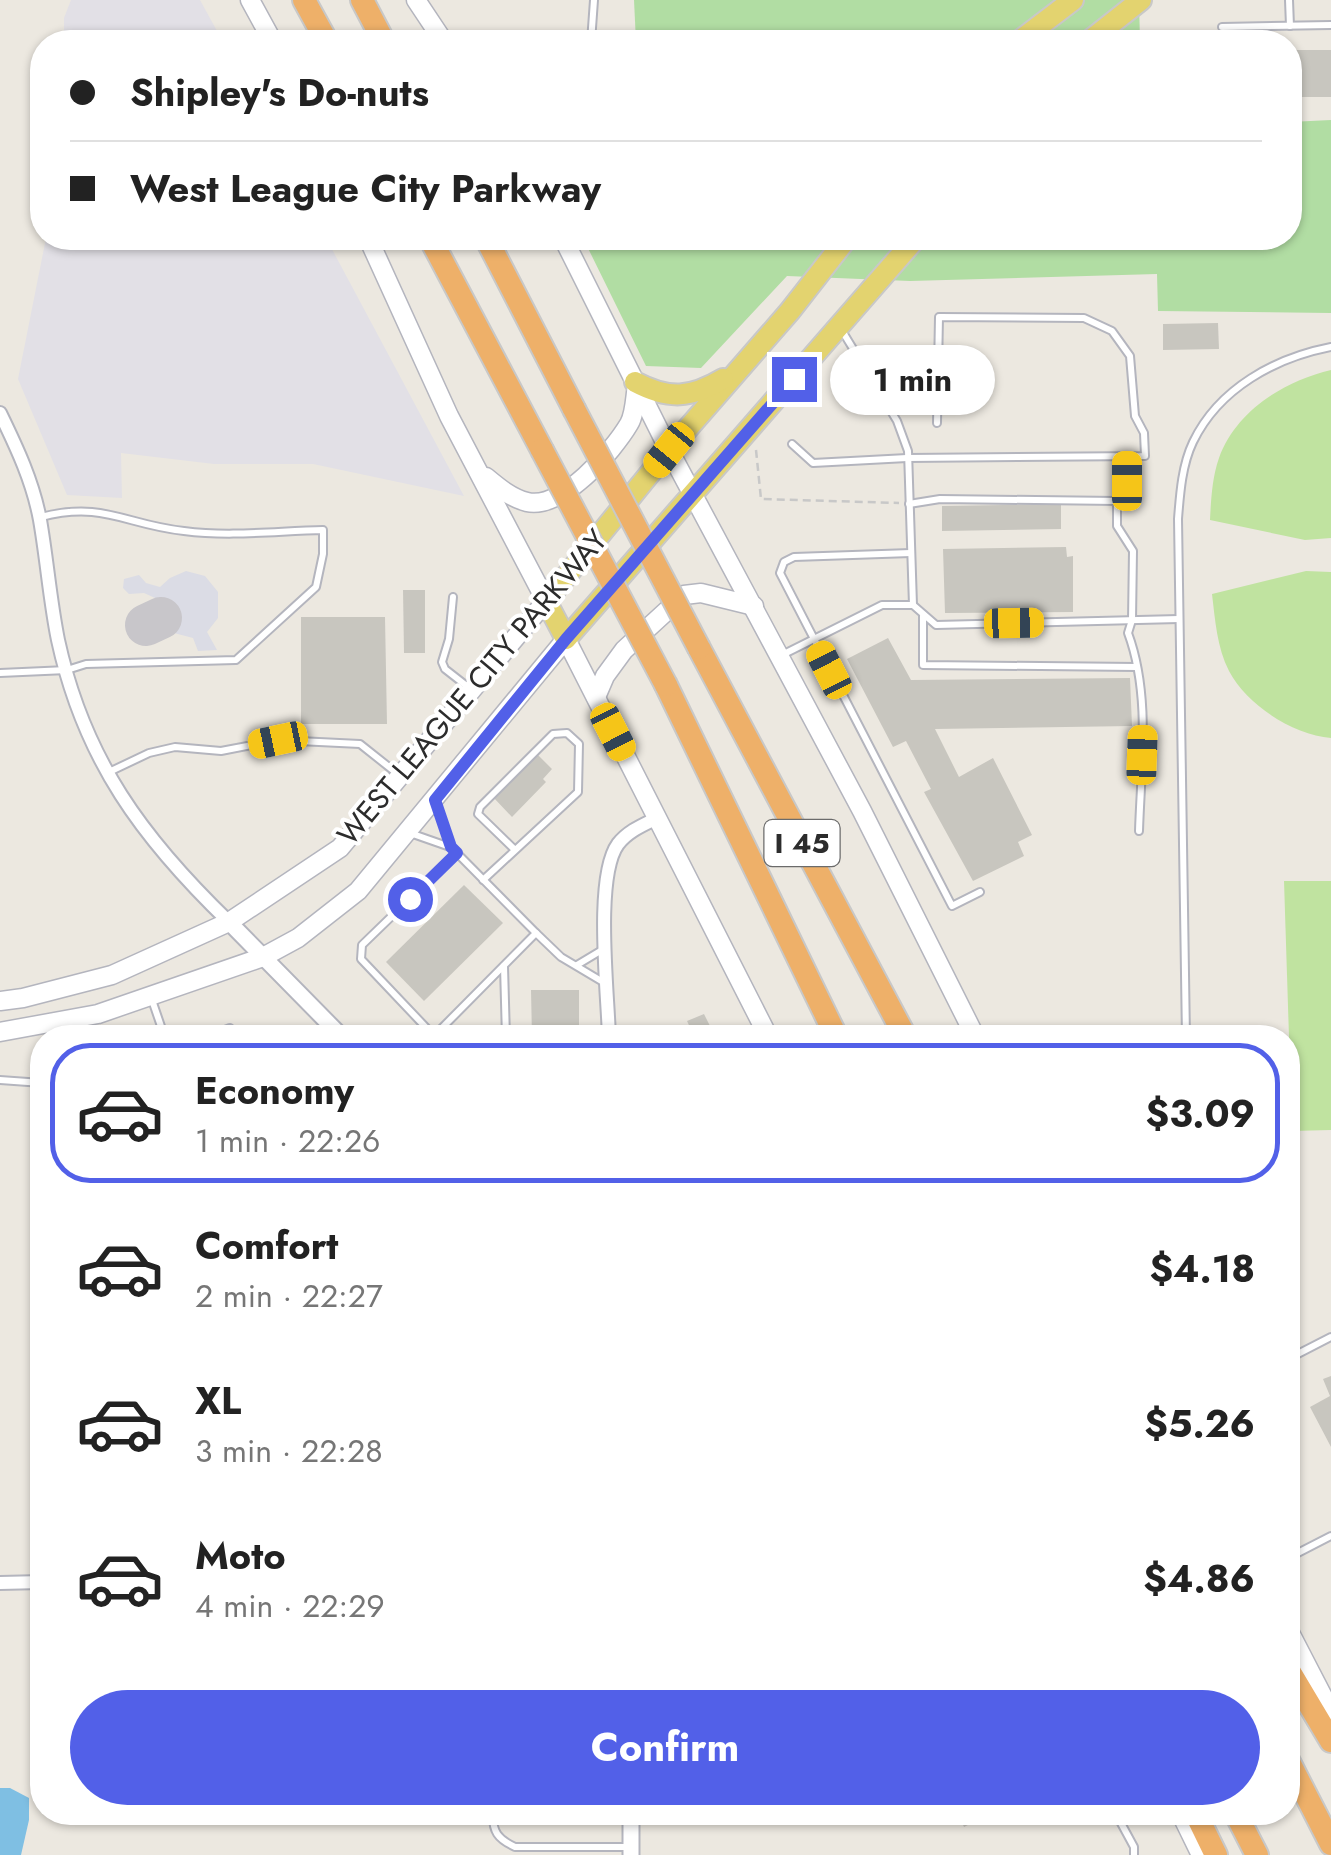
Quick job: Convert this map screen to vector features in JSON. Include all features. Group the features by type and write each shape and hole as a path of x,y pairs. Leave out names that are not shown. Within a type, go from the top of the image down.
{"highway":[{"path":"362,0 378,30"},
{"path":"380,0 384,30"},
{"path":"305,4 320,30"},
{"name":"I 45","path":"436,250 666,685 831,1025"},
{"name":"I 45","path":"492,250 899,1025"},
{"path":"799,958 823,1025"},
{"path":"1300,1689 1331,1742"},
{"path":"1300,1783 1331,1844"},
{"path":"1201,1825 1216,1855"},
{"path":"1242,1825 1257,1855"}],"main road":[{"path":"250,0 266,30"},
{"path":"416,0 436,30"},
{"path":"1034,30 1073,0"},
{"path":"1103,30 1141,0"},
{"path":"374,250 478,471 762,1025"},
{"path":"569,250 969,1025"},
{"name":"WEST LEAGUE CITY PARKWAY","path":"0,1001 112,974 229,922 340,848 837,250"},
{"name":"WEST LEAGUE CITY PARKWAY","path":"38,1025 98,1014 263,957 298,938 358,891 566,639 906,250"},
{"path":"636,383 672,395 686,394 701,392 738,370"},
{"path":"478,471 502,490 528,502 544,502 580,483 632,421 636,383"},
{"path":"596,697 624,650 684,595 702,594 754,606"},
{"name":"WEST LEAGUE CITY PARKWAY","path":"0,1032 30,1026"},
{"path":"1300,1651 1330,1708"},
{"path":"1186,1825 1201,1855"}],"street":[{"path":"0,414 27,472 40,517 58,642 78,704 108,773 134,818 167,860 330,1025"},
{"path":"609,1025 604,877 616,846 632,830 657,818"},
{"path":"0,1583 30,1582"},
{"path":"631,1825 631,1851"}],"lane":[{"path":"592,30 594,0"},
{"path":"1289,0 1290,26"},
{"path":"1222,28 1331,25"},
{"path":"792,444 813,463 1145,456 1144,433 1135,416 1130,356 1112,330 1084,318 939,317 937,423"},
{"path":"840,327 896,421 908,458 913,605 923,615 936,625 1179,619"},
{"path":"1186,1025 1178,518 1182,478 1194,441 1219,403 1245,382 1293,356 1331,346"},
{"path":"1127,456 1127,481 1117,502 1117,526 1133,551 1132,620 1128,633 1143,718 1139,831"},
{"path":"909,504 940,499 1117,502"},
{"path":"0,673 67,670 86,664 236,660 316,587 323,554 322,530 217,534 181,531 100,510 68,510 40,517"},
{"path":"911,553 794,557 784,562 780,573 952,906 980,892"},
{"path":"453,597 449,639 442,662 473,691"},
{"path":"781,656 882,605 913,605"},
{"path":"923,615 923,665 1137,667"},
{"path":"483,880 578,792 578,744 567,734 553,734 480,807 478,814 515,850"},
{"path":"108,773 150,753 174,747 221,752 278,740 360,744 401,777"},
{"path":"435,800 454,850 561,957 608,984"},
{"path":"408,832 454,850"},
{"path":"427,1025 361,959 360,952 454,850"},
{"path":"448,1025 536,933"},
{"path":"578,965 606,947"},
{"path":"504,965 506,1025"},
{"path":"151,996 161,1025"},
{"path":"0,1080 30,1081"},
{"path":"1300,1353 1331,1336"},
{"path":"1300,1552 1331,1536"},
{"path":"492,1825 499,1840 516,1847 631,1851"},
{"path":"1122,1825 1134,1855"}],"path":[{"path":"756,448 761,499 909,504"}],"shaded area":[{"path":"71,0 200,0 216,30 64,30"},
{"path":"44,250 332,250 464,496 313,464 214,464 121,453 122,498 67,495 18,379"},
{"path":"186,571 205,576 218,592 218,618 207,632 217,650 198,651 193,638 174,633 162,624 134,640 125,626 132,619 143,621 156,614 155,598 144,593 129,594 123,588 124,579 139,575 146,583 160,587"}],"green space":[{"path":"634,0 1139,0 1140,30 635,30"},
{"path":"1331,120 1331,313 1158,311 1157,274 910,281 787,276 701,368 646,366 589,250 1302,250 1302,121"},
{"path":"1331,370 1331,538 1305,540 1210,520 1217,466 1237,426 1279,390"},
{"path":"1306,571 1331,572 1331,738 1287,724 1247,695 1225,662 1216,623 1212,594"},
{"path":"1284,881 1331,881 1331,1130 1300,1131 1300,1025 1289,1025"}],"water":[{"path":"0,1788 10,1788 29,1798 29,1820 21,1855 0,1855"}],"building":[{"path":"1302,50 1331,50 1331,97 1302,97"},
{"path":"1218,323 1219,349 1163,350 1163,324"},
{"path":"1061,504 1061,529 942,531 942,506"},
{"path":"1066,547 1067,557 1073,556 1073,612 945,613 943,549"},
{"path":"403,590 425,590 425,653 404,653"},
{"path":"301,617 385,617 387,724 301,724"},
{"path":"888,638 911,680 1130,678 1132,726 935,729 959,777 993,758 1032,835 1018,842 1024,856 973,881 924,792 931,789 906,741 893,747 847,659"},
{"path":"538,755 552,769 543,779 546,782 512,817 493,797"},
{"path":"464,885 503,923 424,1001 386,962"},
{"path":"531,990 579,990 579,1025 532,1025"},
{"path":"704,1014 710,1025 689,1025 687,1021"},
{"path":"1331,1376 1331,1447 1310,1407 1330,1396 1323,1379"}],"taxiway":[{"path":"146,625 161,618"}],"route":[{"path":"410,899 457,853 451,847 435,800 566,639 794,379"}]}
